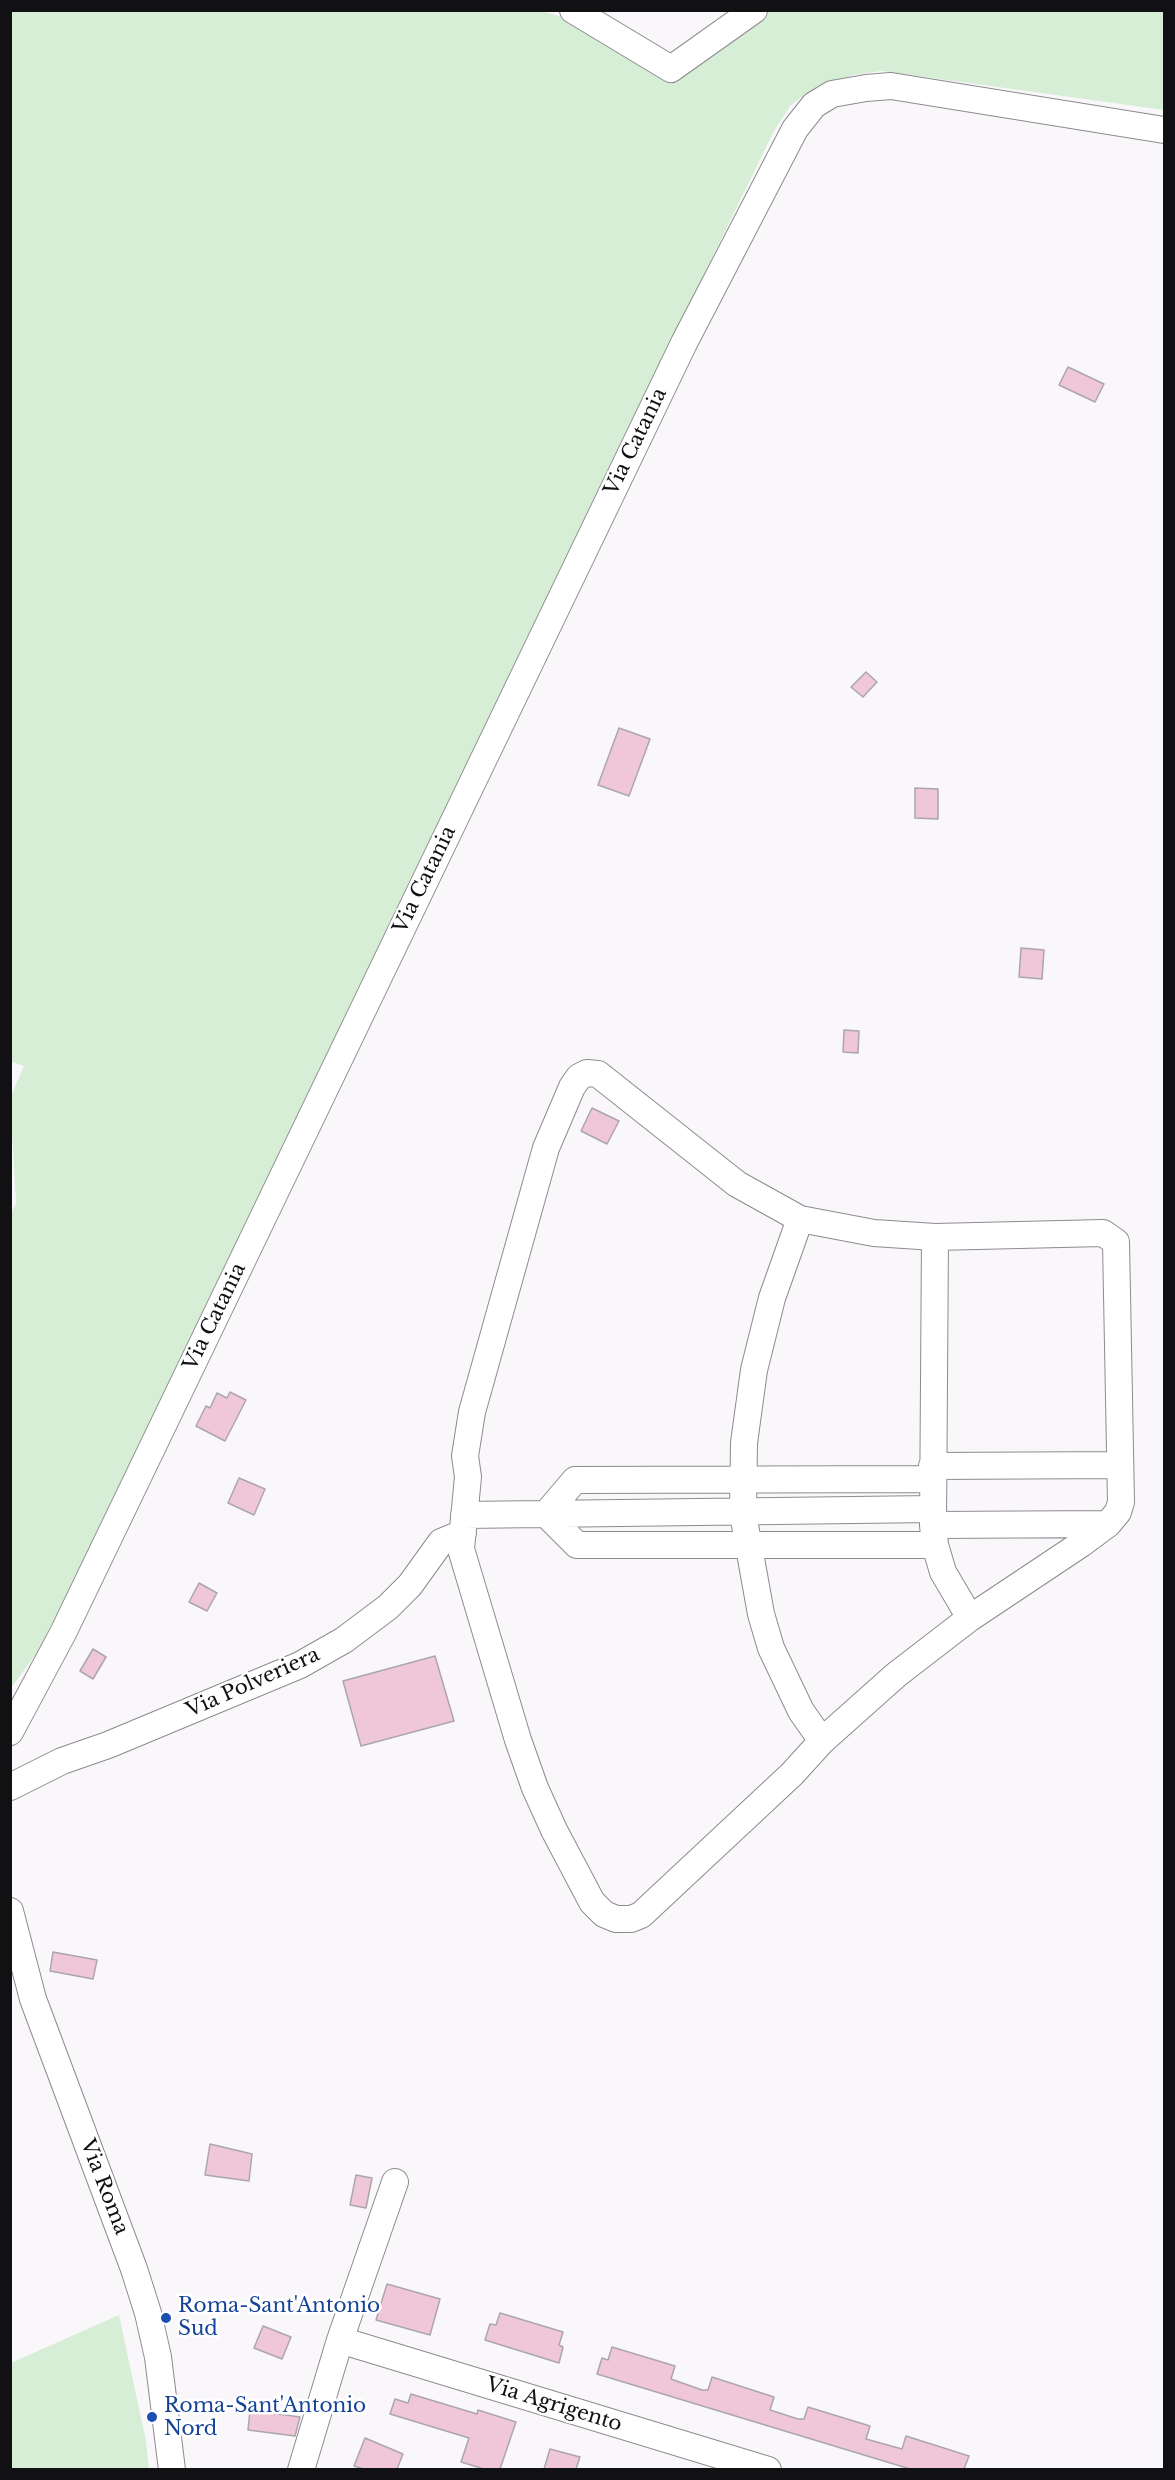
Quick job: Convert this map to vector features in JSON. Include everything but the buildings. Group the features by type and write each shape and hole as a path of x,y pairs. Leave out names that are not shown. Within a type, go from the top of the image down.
{"street":[{"path":"573,10 671,69 754,10"},
{"name":"Via Catania","path":"63,1634 684,343 795,129 814,105 832,94 891,86 1164,130"},
{"path":"587,1073 598,1074 737,1184 800,1219 874,1233 935,1237 1103,1233 1116,1242 1121,1502 1118,1512 1108,1524 970,1618 896,1675 822,1741 784,1782 641,1915 631,1919 616,1919 603,1914 592,1902 535,1788 506,1702 461,1549 468,1478 465,1456 472,1412 546,1148 557,1117 579,1077 587,1073"},
{"path":"800,1219 770,1307 754,1370 745,1434 742,1480 743,1514 761,1614 771,1648 801,1711 822,1741"},
{"path":"935,1237 932,1473 934,1526 943,1572 970,1618"},
{"path":"546,1514 576,1480 742,1480 1120,1465"},
{"path":"463,1524 546,1514 743,1514 934,1526 1108,1524"},
{"path":"546,1514 577,1545 748,1544 934,1526"},
{"name":"Via Polveriera","path":"10,1787 63,1761 119,1741 300,1665 344,1640 388,1607 410,1585 441,1542 463,1524"},
{"path":"10,1697 63,1634"},
{"path":"10,1732 63,1634"},
{"name":"Via Roma","path":"10,1911 33,1999 134,2269 148,2313 158,2357 172,2469"},
{"path":"301,2469 340,2340 395,2182"},
{"name":"Via Agrigento","path":"340,2340 765,2469"}],"green space":[{"path":"11,11 542,11 569,19 669,79 762,11 1164,11 1164,110 882,71 853,75 818,86 791,105 774,131 672,340 62,1605 38,1651 11,1688 10,1216 16,1203 10,1098 24,1066 10,1061"},
{"path":"119,2315 146,2441 149,2469 11,2469 11,2363"}],"place":[{"name":"Roma-Sant'Antonio Sud","path":"166,2318"},
{"name":"Roma-Sant'Antonio Nord","path":"152,2417"}]}
